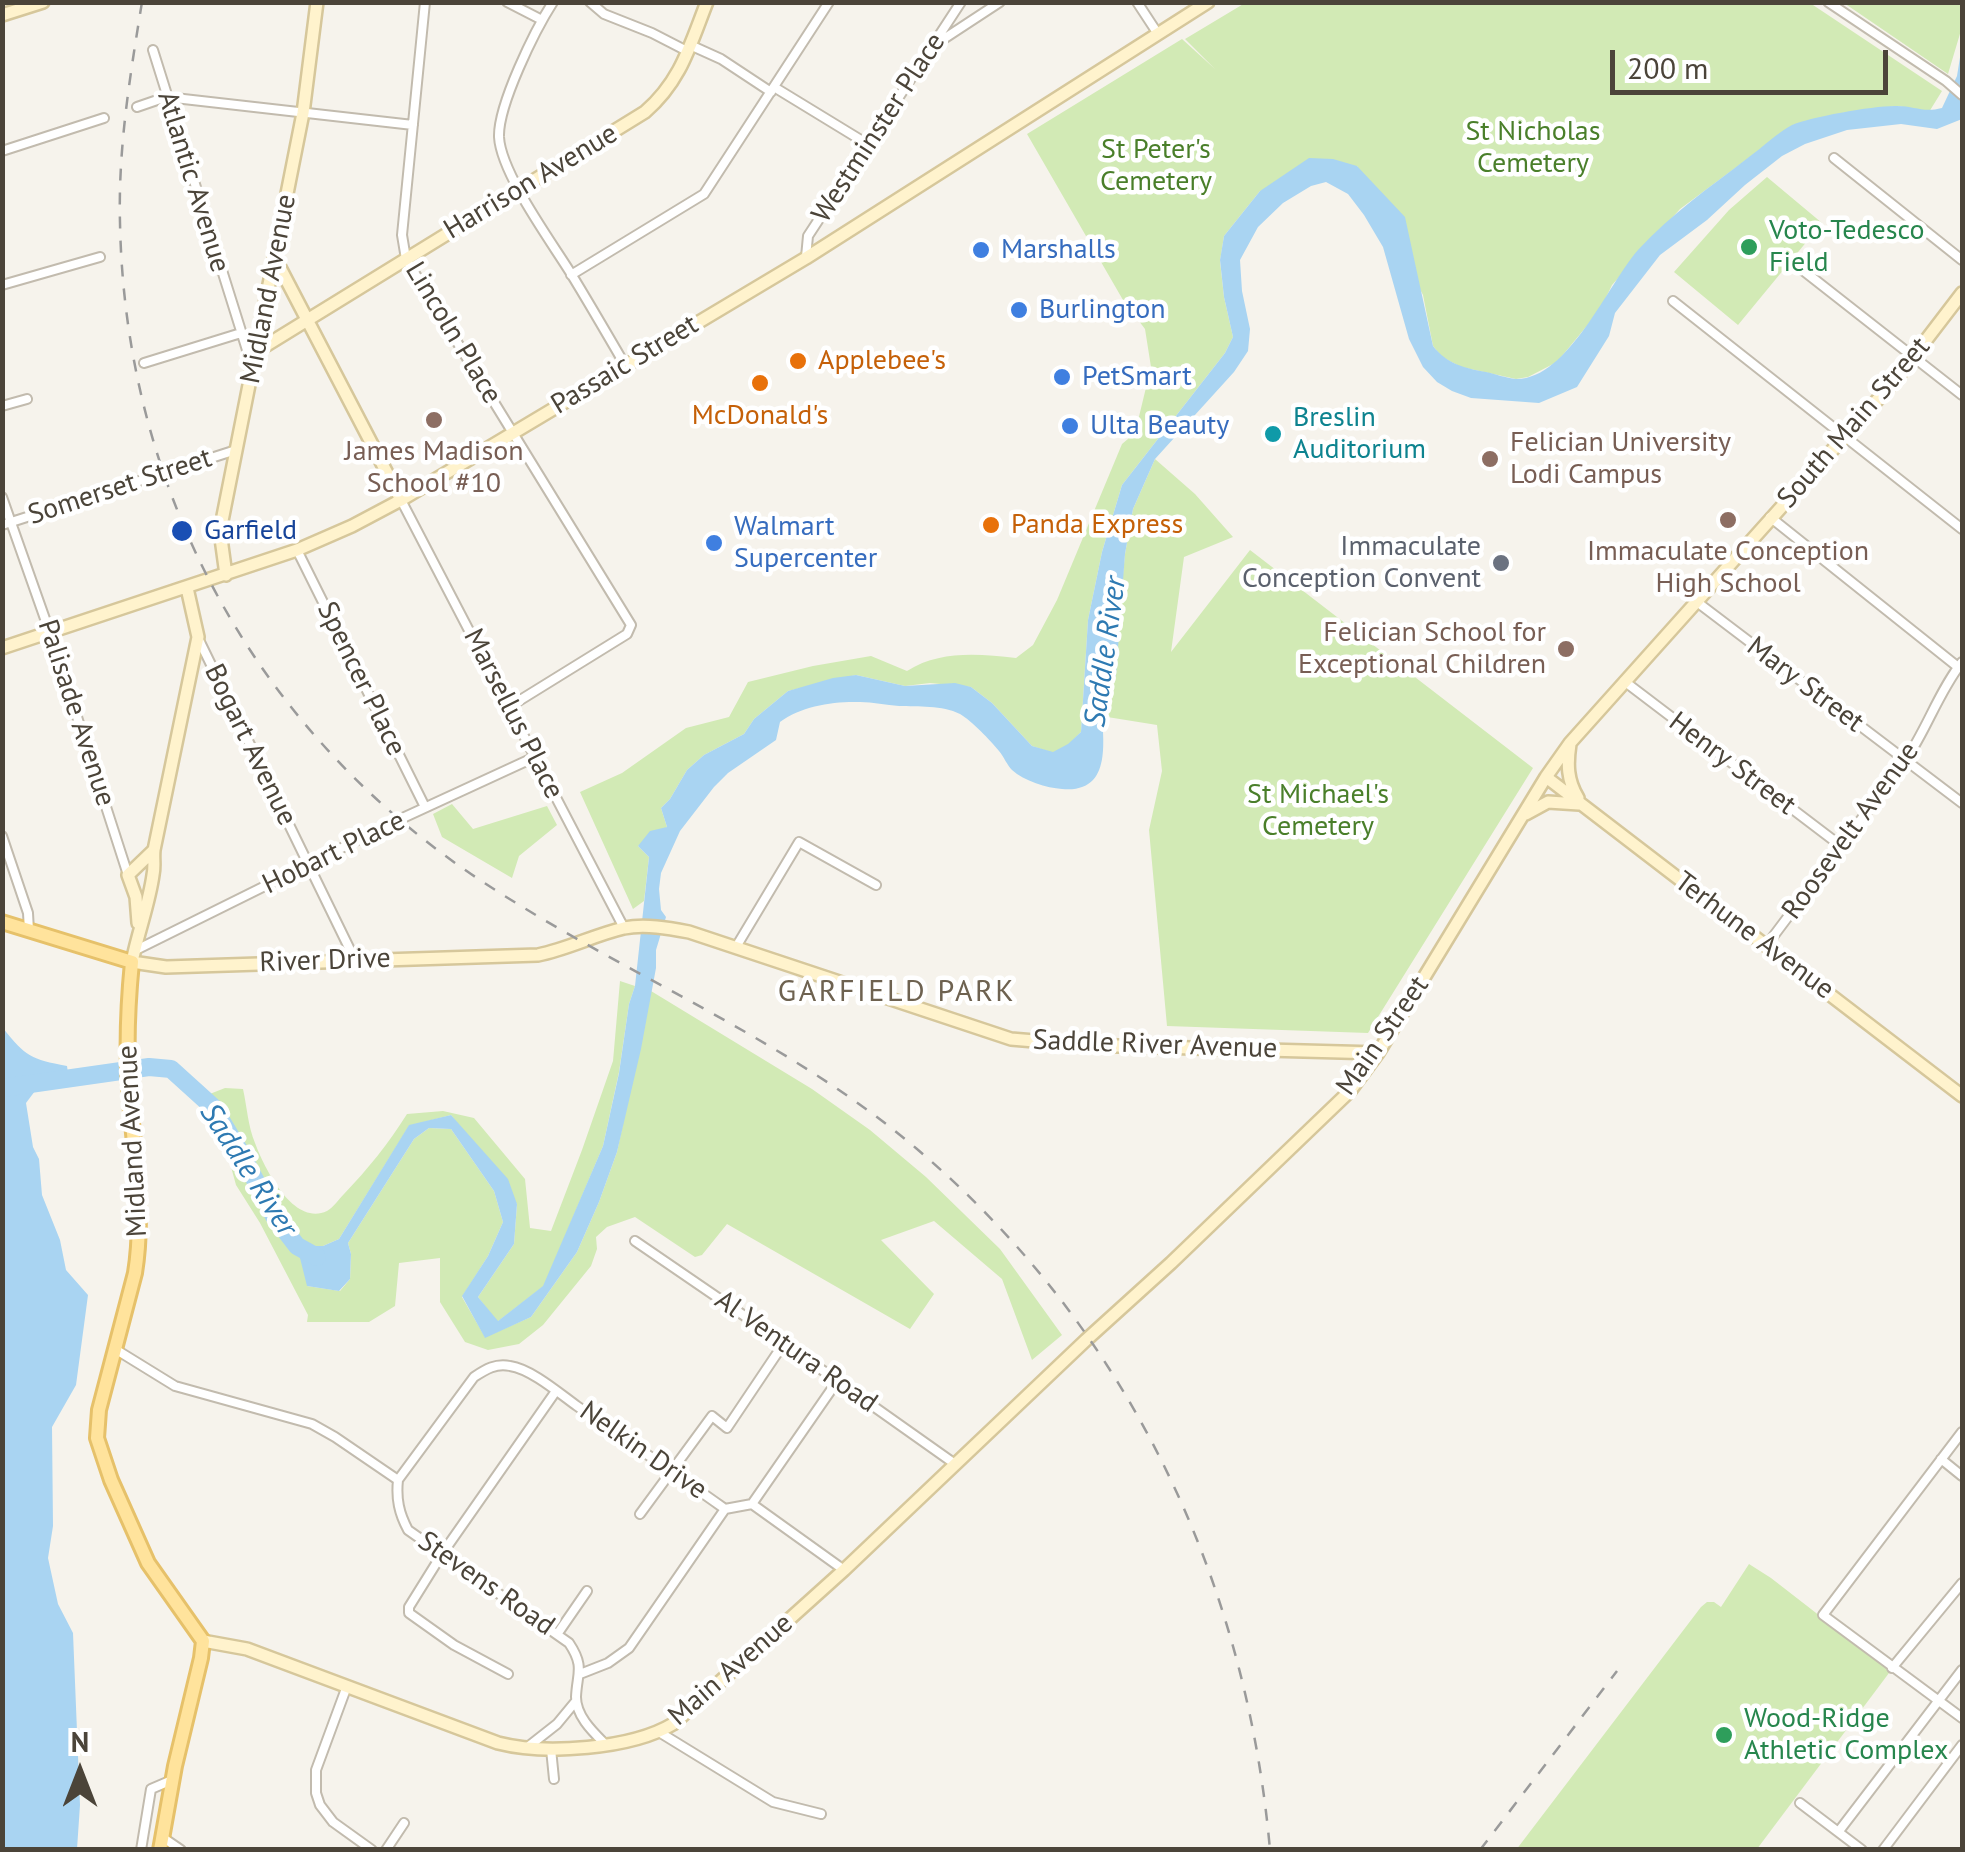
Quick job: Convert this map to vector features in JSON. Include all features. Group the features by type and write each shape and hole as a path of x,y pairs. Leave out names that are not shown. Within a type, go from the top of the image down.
{"main road":[{"name":"River Drive","path":"2,922 133,957"},
{"name":"Midland Avenue","path":"133,957 128,1060 140,1231 135,1273 97,1425 100,1451 148,1563 203,1641"},
{"path":"161,1843 203,1641"}],"street":[{"path":"2,15 43,2"},
{"name":"Midland Avenue","path":"226,575 220,531 303,113 317,2"},
{"name":"Lincoln Place","path":"425,2 402,235 406,259 632,629 510,707"},
{"path":"506,2 537,18"},
{"path":"534,2 537,18"},
{"path":"553,2 537,18 500,121 500,143 518,189 625,364"},
{"path":"590,2 604,14 721,60 868,145"},
{"name":"Harrison Avenue","path":"257,351 645,112 677,78 707,2"},
{"path":"571,275 704,194 829,2"},
{"name":"Westminster Place","path":"806,258 808,236 961,2"},
{"path":"935,44 1000,2"},
{"path":"1138,2 1158,34"},
{"name":"Passaic Street","path":"2,648 298,550 401,500 806,258 1208,2"},
{"path":"1828,2 1946,81 1962,96"},
{"name":"Atlantic Avenue","path":"153,50 253,370"},
{"path":"137,108 166,97 413,125"},
{"path":"2,151 104,118"},
{"path":"1834,158 1962,260"},
{"path":"2,285 100,257"},
{"path":"275,260 401,500"},
{"path":"1800,268 1962,396"},
{"name":"South Main Street","path":"1546,777 1570,742 1914,358 1962,293"},
{"path":"1673,301 1962,528"},
{"path":"144,362 241,333"},
{"path":"2,406 27,399"},
{"name":"Somerset Street","path":"6,524 237,449"},
{"name":"Palisade Avenue","path":"2,497 6,524 50,632 136,897 138,931"},
{"name":"Marsellus Place","path":"401,500 627,928"},
{"path":"1770,518 1960,665"},
{"name":"Spencer Place","path":"298,550 426,807"},
{"name":"Midland Avenue","path":"133,957 154,872 154,850 198,637 187,588"},
{"name":"Mary Street","path":"1696,602 1962,803"},
{"name":"Bogart Avenue","path":"198,637 355,960"},
{"name":"Roosevelt Avenue","path":"1766,946 1905,761 1960,665"},
{"name":"Henry Street","path":"1624,681 1840,846"},
{"path":"1570,742 1568,774 1583,805"},
{"name":"Hobart Place","path":"133,957 426,807 535,757"},
{"name":"Terhune Avenue","path":"1546,777 1962,1096"},
{"name":"Main Street","path":"1086,1340 1350,1091 1378,1053 1546,777"},
{"path":"1522,818 1548,802 1583,805"},
{"path":"2,836 28,913 29,931"},
{"path":"736,947 799,842 876,886"},
{"path":"128,876 154,850"},
{"name":"River Drive","path":"133,957 166,967 538,954 627,928 650,927"},
{"name":"Saddle River Avenue","path":"650,927 673,929 736,947 1012,1039 1062,1044 1378,1053"},
{"path":"1340,1052 1353,1065 1355,1076 1350,1091"},
{"name":"Al Ventura Road","path":"635,1241 955,1464"},
{"name":"Main Avenue","path":"203,1641 247,1648 498,1744 551,1749 631,1742 660,1732 701,1702 1086,1340"},
{"path":"640,1514 712,1416 727,1428 784,1343"},
{"path":"115,1350 175,1386 312,1424 398,1480"},
{"name":"Nelkin Drive","path":"398,1480 474,1377 498,1365 522,1369 725,1509 629,1648 608,1663 580,1674"},
{"path":"725,1509 752,1504 838,1380"},
{"path":"508,1674 408,1612 442,1554 556,1391"},
{"path":"1962,1432 1822,1615 1962,1718"},
{"path":"1942,1459 1962,1476"},
{"name":"Stevens Road","path":"398,1480 398,1504 408,1530 558,1633 574,1649 580,1674"},
{"path":"752,1504 844,1570"},
{"path":"1892,1668 1962,1583"},
{"path":"558,1633 587,1591"},
{"path":"1839,1831 1962,1670"},
{"path":"580,1674 576,1700 585,1723 605,1744"},
{"path":"346,1686 316,1770 316,1793 333,1822 372,1850"},
{"path":"526,1748 556,1724 576,1700"},
{"path":"660,1732 773,1802 821,1814"},
{"path":"1883,1850 1962,1745"},
{"path":"551,1749 554,1779"},
{"path":"140,1850 151,1788 172,1780"},
{"path":"1800,1803 1862,1850"},
{"path":"386,1850 404,1823"},
{"path":"161,1843 180,1850"}],"green space":[{"name":"St Nicholas Cemetery","path":"1245,3 1810,3 1942,91 1929,112 1898,106 1842,113 1793,125 1680,209 1612,285 1600,310 1557,362 1516,379 1461,367 1442,357 1433,346 1423,295 1357,166 1260,191 1224,236 1220,261 1233,337 1225,353 1122,485 1102,552 1088,620 1081,732 1053,753 1032,746 992,703 971,687 930,683 905,686 856,675 788,691 754,719 744,734 704,755 687,770 661,808 667,827 638,846 649,857 644,901 633,909 580,792 622,773 686,728 729,717 748,682 871,656 907,671 946,657 1016,658 1033,645 1057,600 1122,444 1135,433 1151,367 1145,329 1123,300 1027,134 1182,39 1215,69 1185,39"},
{"path":"1844,3 1962,3 1962,27 1948,74"},
{"name":"Voto-Tedesco Field","path":"1767,177 1822,223 1738,325 1674,272 1729,210"},
{"name":"St Michael's Cemetery","path":"1155,459 1195,494 1233,537 1184,557 1171,652 1250,550 1533,768 1368,1033 1167,1026 1149,830 1162,771 1157,725 1101,716 1101,701 1112,686 1133,509"},
{"path":"452,804 473,829 547,806 557,825 519,856 512,878 442,837 433,814"},
{"path":"620,981 635,986 603,1146 544,1286 497,1322 478,1297 514,1244 517,1204 451,1115 409,1126 339,1239 323,1246 307,1286 340,1291 350,1279 348,1243 414,1139 429,1128 451,1129 494,1191 503,1222 488,1256 462,1297 485,1337 531,1317 577,1252 599,1202 617,1152 651,991 812,1089 870,1130 926,1177 1000,1249 1062,1335 1032,1360 1002,1279 934,1221 881,1240 934,1294 910,1329 727,1224 702,1255 695,1257 635,1217 607,1227 596,1237 597,1249 591,1266 543,1325 519,1344 488,1350 465,1342 440,1302 440,1258 399,1263 395,1306 369,1322 307,1322 308,1315 236,1185 219,1123 197,1099 225,1088 243,1089 253,1137 273,1179 292,1203 315,1214 334,1206 407,1114 443,1111 474,1118 525,1179 530,1228 551,1231 613,1061"},
{"name":"Wood-Ridge Athletic Complex","path":"1749,1564 1889,1673 1757,1849 1516,1850 1701,1607 1714,1602 1721,1607"}],"water":[{"name":"Saddle River","path":"1962,45 1962,119 1937,129 1901,124 1847,130 1782,156 1660,255 1615,313 1609,336 1577,387 1539,403 1471,398 1437,382 1423,367 1409,339 1383,247 1348,194 1326,182 1283,203 1258,227 1240,260 1250,329 1248,351 1234,372 1155,459 1133,509 1125,554 1116,675 1101,701 1102,759 1091,782 1079,788 1062,789 1023,777 1012,770 975,726 946,709 850,702 818,706 780,722 776,740 714,787 680,831 661,873 661,910 666,917 656,950 641,1049 617,1152 577,1252 531,1317 485,1338 462,1296 488,1256 503,1222 494,1191 451,1129 429,1128 414,1139 348,1243 350,1279 339,1291 307,1286 297,1246 323,1246 339,1239 409,1125 451,1115 508,1179 517,1204 514,1244 478,1297 498,1321 543,1286 603,1146 619,1073 635,986 649,857 638,846 650,831 667,827 661,808 687,770 704,755 744,734 754,719 788,691 856,675 905,686 955,683 971,687 992,703 1032,746 1053,752 1081,732 1088,620 1102,552 1122,485 1225,353 1233,337 1220,260 1224,236 1260,191 1309,158 1357,166 1405,217 1433,346 1463,367 1516,379 1535,375 1553,364 1585,328 1638,250 1705,190 1781,132 1801,122 1875,107 1942,108 1957,76"},
{"path":"3,1028 30,1055 67,1066 69,1080 38,1087 26,1103 33,1147 39,1159 42,1195 60,1240 66,1270 88,1295 76,1385 52,1427 53,1526 48,1558 58,1604 73,1633 80,1805 77,1849 3,1849"}],"waterway":[{"name":"Saddle River","path":"2,1088 149,1067 171,1069 213,1107 274,1216 297,1246 317,1257"}],"railway":[{"path":"142,2 121,167 120,223 128,321 146,415 176,506 215,592 265,672 324,747 393,814 471,874 526,909 755,1038 865,1108 917,1149 991,1219 1057,1295 1115,1377 1163,1464 1203,1556 1234,1651 1257,1749 1270,1850"},
{"path":"1480,1850 1617,1671"}],"place":[{"name":"Voto-Tedesco Field","path":"1749,247"},
{"name":"Marshalls","path":"981,250"},
{"name":"Burlington","path":"1019,310"},
{"name":"Applebee's","path":"798,361"},
{"name":"PetSmart","path":"1062,377"},
{"name":"McDonald's","path":"760,383"},
{"name":"James Madison School #10","path":"434,420"},
{"name":"Ulta Beauty","path":"1070,426"},
{"name":"Breslin Auditorium","path":"1273,434"},
{"name":"Felician University Lodi Campus","path":"1490,459"},
{"name":"Immaculate Conception High School","path":"1728,520"},
{"name":"Panda Express","path":"991,525"},
{"name":"Garfield","path":"182,531"},
{"name":"Walmart Supercenter","path":"714,543"},
{"name":"Immaculate Conception Convent","path":"1501,563"},
{"name":"Felician School for Exceptional Children","path":"1566,649"},
{"name":"Wood-Ridge Athletic Complex","path":"1724,1735"}],"district":[{"name":"GARFIELD PARK","path":"897,992"}],"park label":[{"name":"St Peter's Cemetery","path":"1156,166"}]}
